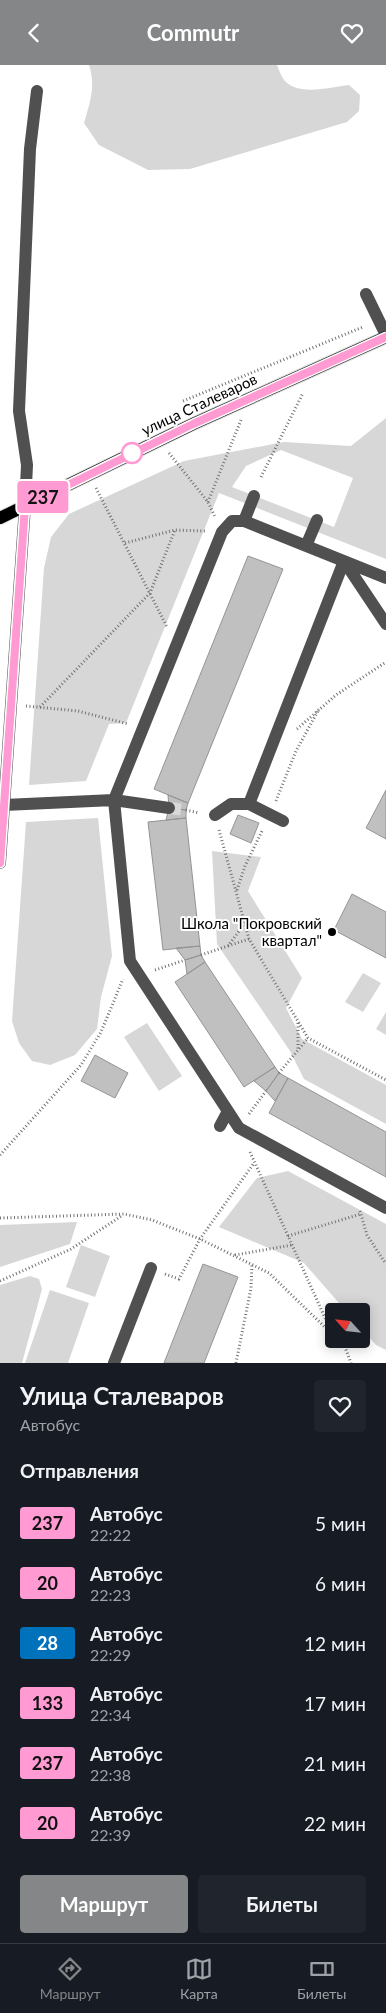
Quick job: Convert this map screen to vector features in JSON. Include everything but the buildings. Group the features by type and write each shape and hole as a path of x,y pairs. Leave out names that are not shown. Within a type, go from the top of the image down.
{"main road":[{"name":"улица Сталеваров","path":"0,518 193,424 386,336"}],"street":[{"path":"0,863 27,465 19,411 30,149 37,91"},
{"path":"366,294 386,336"},
{"path":"244,521 254,495"},
{"path":"306,546 317,520"},
{"path":"386,578 244,521 232,521 222,532 114,800 130,961 239,1128 386,1208"},
{"path":"344,561 386,624"},
{"path":"249,804 344,561"},
{"path":"4,805 114,800 169,807"},
{"path":"215,815 230,804 249,804 283,821"},
{"path":"220,1126 228,1111"},
{"path":"114,1363 152,1268"}],"path":[{"path":"183,401 379,321"},
{"path":"261,477 306,388"},
{"path":"208,502 242,417"},
{"path":"125,543 175,530 222,532 208,502 167,451"},
{"path":"94,484 176,645"},
{"path":"40,707 150,593 175,530"},
{"path":"290,736 336,695 386,662"},
{"path":"24,705 78,711 142,729"},
{"path":"186,810 215,815 249,939 308,1038 386,1080"},
{"path":"228,946 245,923"},
{"path":"201,955 249,939"},
{"path":"140,976 185,960"},
{"path":"0,1155 81,1065 101,1032 130,961"},
{"path":"298,1022 298,1050"},
{"path":"280,1073 308,1038"},
{"path":"266,1091 239,1128 325,1317"},
{"path":"152,1268 179,1279 200,1239 255,1163"},
{"path":"358,1193 367,1235 386,1264"},
{"path":"0,1281 72,1249 124,1214"},
{"path":"0,1218 124,1214 152,1220 200,1239 269,1273 325,1327"},
{"path":"288,1236 361,1214"},
{"path":"234,1255 292,1245"},
{"path":"236,1363 251,1288 252,1263"},
{"path":"345,1348 351,1363"}],"shaded area":[{"path":"89,65 277,65 285,81 300,89 308,90 349,85 360,95 359,111 347,122 190,169 148,170 99,145 84,123 92,87"},
{"path":"386,418 386,559 219,493 126,723 109,724 86,781 29,785 44,568 51,537 69,514 184,461 284,442 351,446","holes":["281,450 353,478 334,527 232,487 246,466"]},
{"path":"98,818 112,956 101,997 97,1029 75,1055 50,1065 32,1061 19,1043 12,1021 26,822"},
{"path":"212,851 261,857 248,891 302,978 286,1008 302,1039 386,1085 386,1124 304,1079 290,1051 217,944"},
{"path":"363,973 381,983 363,1012 345,1002"},
{"path":"386,1012 386,1035 376,1029"},
{"path":"147,1023 182,1076 159,1091 124,1037"},
{"path":"288,1171 386,1224 386,1350 376,1345 370,1338 370,1303 339,1303 304,1263 219,1227 257,1178"},
{"path":"77,1222 70,1244 0,1267 0,1225"},
{"path":"81,1245 110,1256 95,1297 66,1287"},
{"path":"30,1276 39,1279 42,1289 22,1363 0,1363 0,1285"},
{"path":"50,1290 89,1303 68,1363 25,1363"}],"tunnel":[{"path":"169,808 186,810"}],"bus line":[{"name":"237","path":"0,863 25,506 193,424 386,337"}],"place":[{"name":"Школа \"Покровский квартал\"","path":"332,932"}]}
